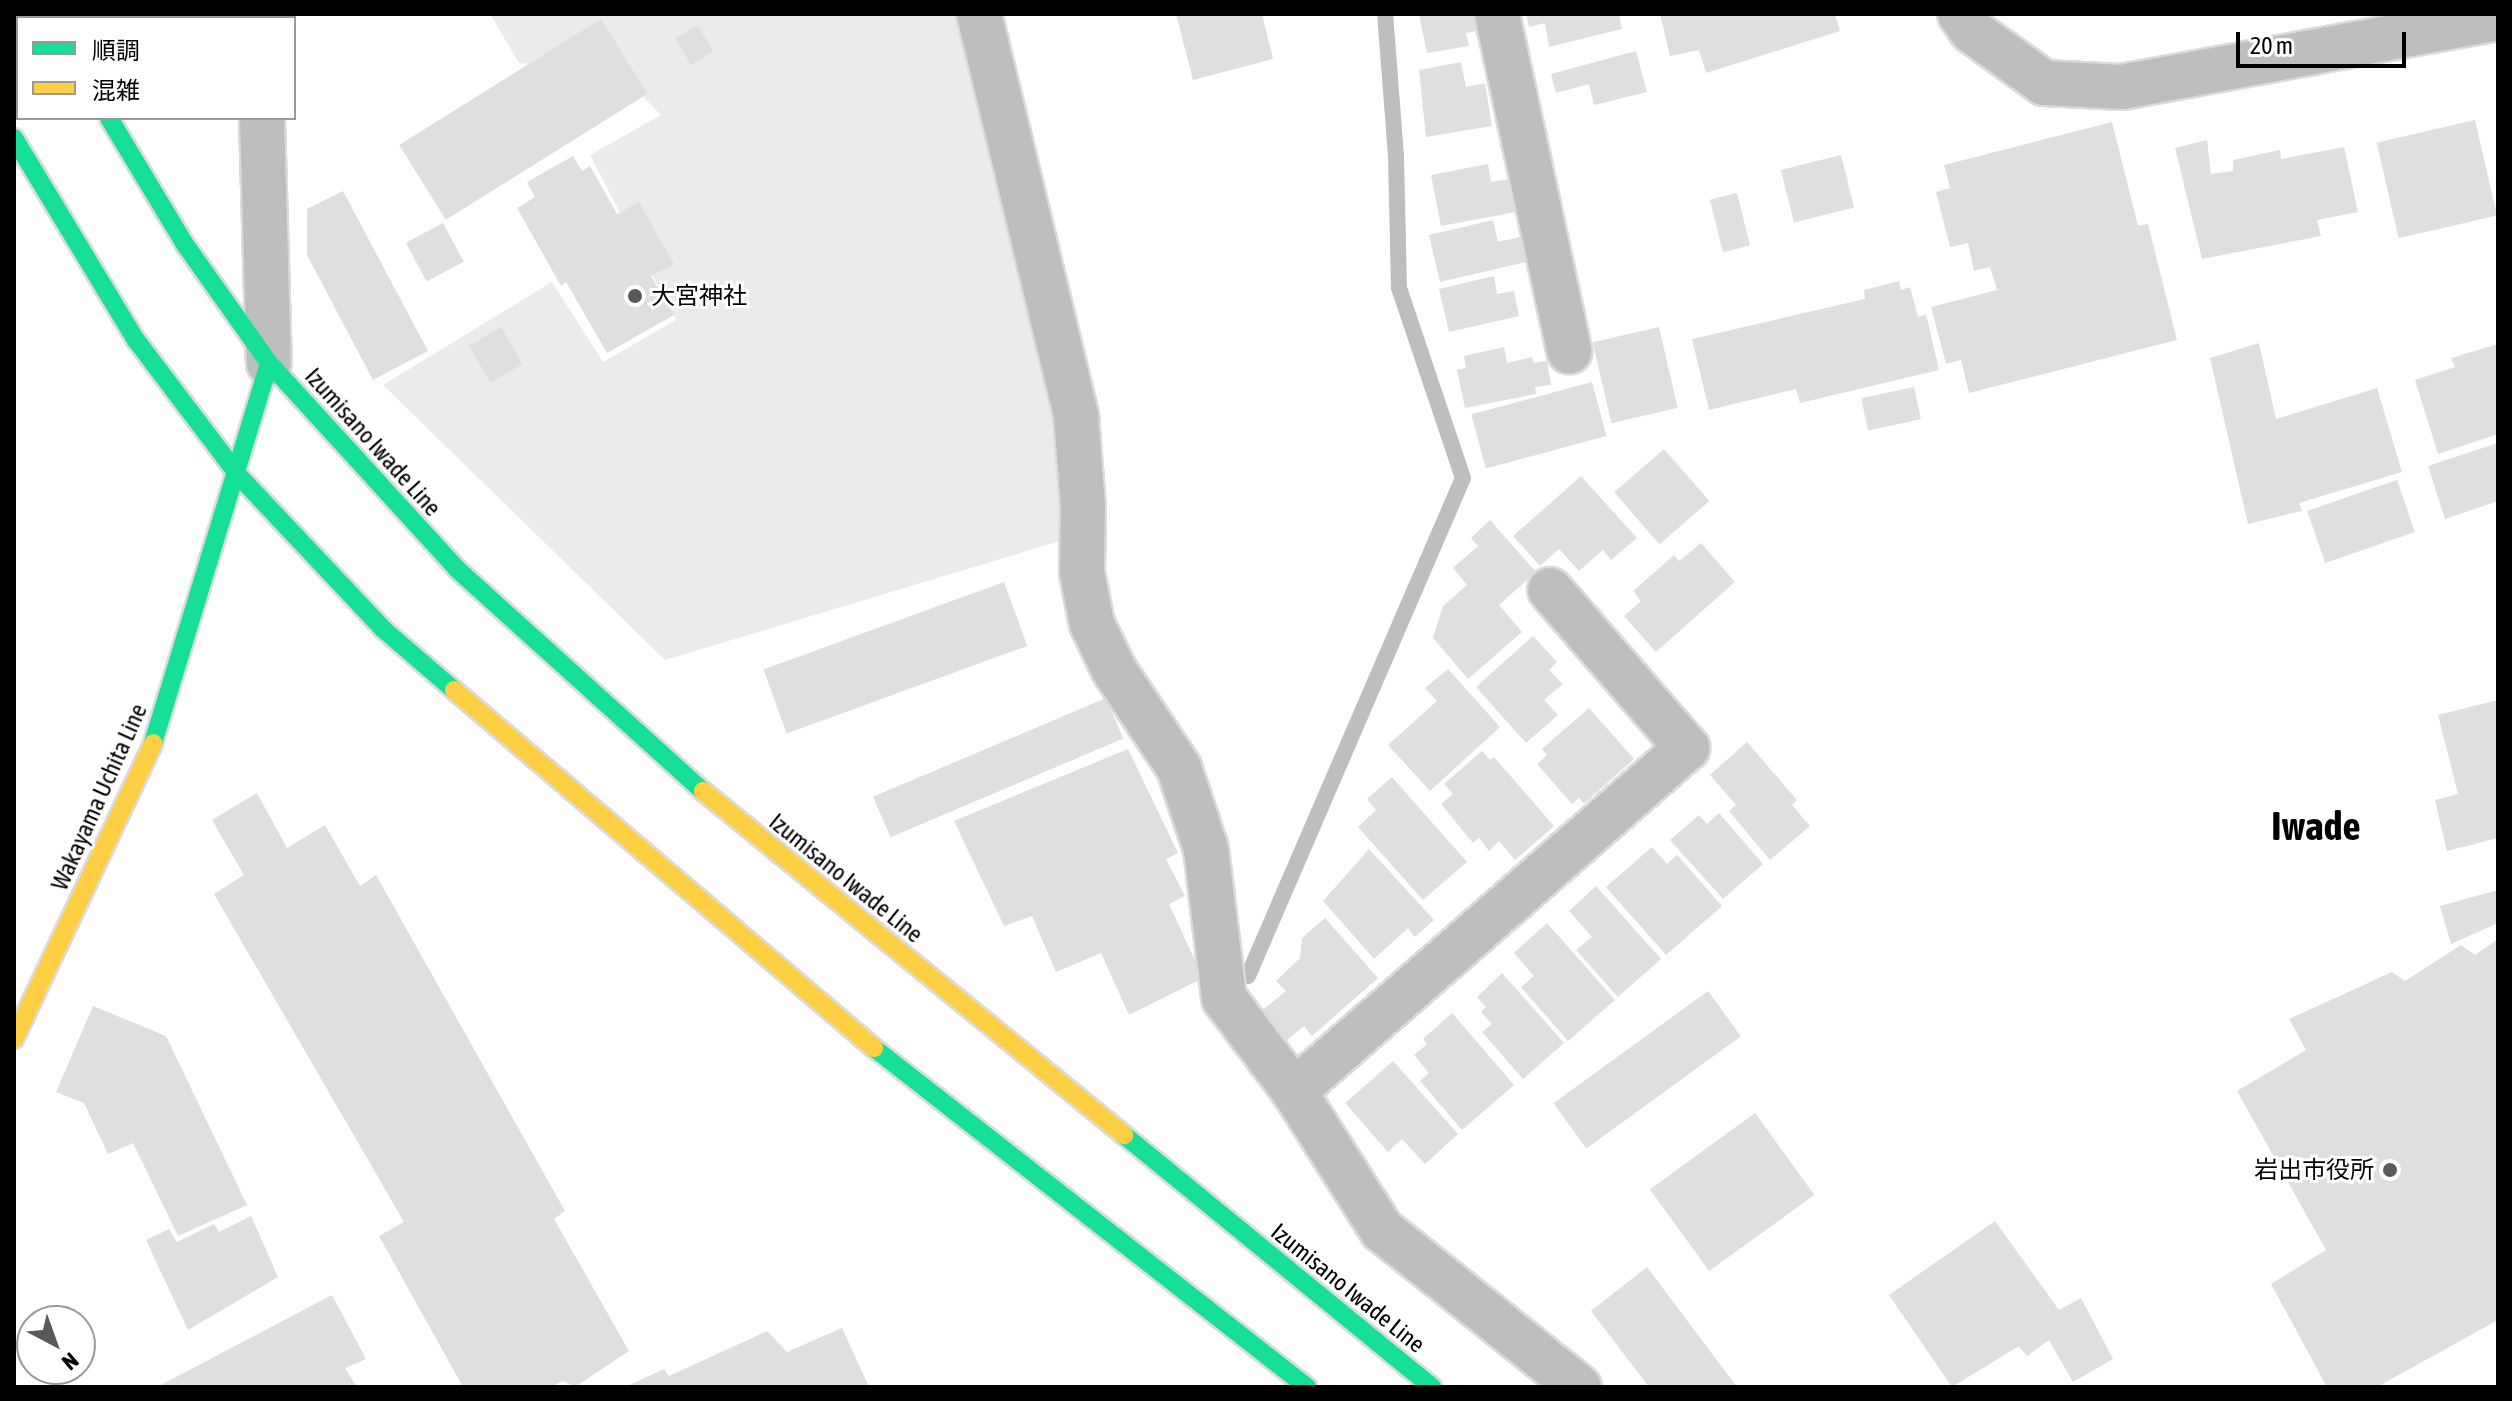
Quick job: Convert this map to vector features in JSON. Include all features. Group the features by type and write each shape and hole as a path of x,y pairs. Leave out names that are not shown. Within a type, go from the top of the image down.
{"main road":[{"path":"110,120 184,243 269,363"},
{"path":"14,138 136,340 238,475 383,629 878,1051 1307,1387"},
{"name":"Wakayama Uchita Line","path":"14,1039 157,735 238,475 269,363"},
{"name":"Izumisano Iwade Line","path":"269,363 457,569 647,745 1432,1387"}],"street":[{"path":"979,14 1076,416 1082,573 1092,624 1114,670 1179,768 1206,849 1224,998 1294,1091 1382,1230 1579,1387"},
{"path":"1497,14 1569,351"},
{"path":"1960,14 1972,31 2044,83 2122,87 2498,18"},
{"path":"262,120 269,363"},
{"path":"1294,1091 1687,748 1550,590"}],"shaded area":[{"path":"490,14 991,14 1053,288 1060,541 665,660 383,385 552,282 603,362 676,320 590,155 661,115 620,73 519,63"}],"building":[{"path":"1176,14 1262,14 1273,59 1193,80"},
{"path":"1419,14 1473,14 1476,31 1466,33 1469,46 1427,53"},
{"path":"1526,14 1619,14 1622,29 1549,47 1545,23 1529,27"},
{"path":"1660,14 1835,14 1840,31 1706,73 1699,50 1670,56"},
{"path":"601,19 648,94 446,220 399,145"},
{"path":"697,25 713,51 691,65 675,39"},
{"path":"1636,51 1647,92 1594,105 1589,84 1556,93 1551,74"},
{"path":"1461,62 1466,87 1485,83 1492,126 1426,137 1419,70"},
{"path":"2475,120 2497,215 2399,238 2377,143"},
{"path":"2112,122 2138,226 2148,224 2177,340 1969,393 1961,360 1946,364 1931,307 1997,290 1990,267 1974,271 1968,243 1950,247 1936,192 1950,188 1944,165"},
{"path":"2207,140 2211,174 2233,171 2233,160 2280,150 2281,159 2344,147 2358,212 2317,220 2321,236 2202,259 2175,148"},
{"path":"1841,155 1854,207 1794,222 1781,170"},
{"path":"573,156 582,171 590,166 617,214 639,202 674,264 651,276 674,315 607,353 566,282 561,286 517,208 535,197 527,182"},
{"path":"1488,164 1491,182 1509,179 1516,212 1441,226 1431,175"},
{"path":"343,191 428,351 373,380 307,255 307,209"},
{"path":"1737,193 1750,245 1723,252 1710,200"},
{"path":"1493,220 1498,242 1520,237 1526,262 1440,282 1429,235"},
{"path":"443,223 464,262 427,282 406,243"},
{"path":"1494,276 1497,294 1514,291 1519,316 1449,332 1439,289"},
{"path":"1899,281 1901,290 1910,287 1918,317 1926,314 1939,370 1800,403 1796,389 1709,410 1692,339 1865,299 1864,290"},
{"path":"501,327 522,364 490,383 469,346"},
{"path":"1659,327 1678,408 1611,423 1593,342"},
{"path":"2259,343 2276,419 2377,388 2402,472 2299,503 2302,511 2248,524 2210,358"},
{"path":"2498,344 2498,434 2438,454 2415,380 2455,367 2451,358"},
{"path":"1504,347 1507,363 1532,357 1534,363 1547,361 1551,385 1535,387 1536,394 1465,408 1457,370 1466,368 1464,356"},
{"path":"1592,382 1606,436 1486,468 1471,414"},
{"path":"1914,387 1921,419 1868,431 1861,398"},
{"path":"2498,443 2498,501 2445,519 2428,466"},
{"path":"1664,449 1709,501 1659,544 1614,492"},
{"path":"1581,476 1637,538 1611,560 1603,550 1579,571 1559,549 1540,566 1513,536"},
{"path":"2397,480 2415,532 2325,563 2307,511"},
{"path":"1490,520 1536,572 1499,605 1522,632 1468,679 1433,638 1443,606 1467,585 1453,568 1478,546 1471,538"},
{"path":"1701,543 1735,582 1656,652 1624,616 1641,601 1633,591 1674,555 1679,561"},
{"path":"1004,582 1027,646 787,733 763,670"},
{"path":"1533,636 1557,662 1549,670 1563,684 1544,700 1558,715 1526,743 1476,687"},
{"path":"1448,669 1500,727 1430,791 1388,745 1437,701 1425,688"},
{"path":"1106,698 1123,739 890,837 873,797"},
{"path":"2498,700 2498,838 2447,851 2435,800 2458,794 2438,715"},
{"path":"1589,708 1634,759 1584,804 1579,798 1572,804 1537,764 1547,755 1542,749"},
{"path":"1747,742 1797,800 1792,805 1810,826 1770,860 1729,811 1736,805 1710,775"},
{"path":"1128,749 1178,853 1166,859 1185,896 1169,904 1203,978 1129,1015 1101,953 1056,972 1032,916 1004,926 954,821"},
{"path":"1482,751 1490,760 1494,757 1554,826 1515,860 1499,841 1489,851 1479,838 1473,843 1441,804 1453,794 1444,784"},
{"path":"1392,777 1467,862 1423,900 1358,827 1376,810 1367,799"},
{"path":"257,793 287,848 325,825 360,886 376,875 565,1211 554,1219 629,1351 575,1387 563,1381 551,1387 463,1387 379,1236 404,1222 214,894 244,875 212,820"},
{"path":"1719,813 1763,864 1723,899 1670,840 1699,815 1707,824"},
{"path":"1652,847 1667,864 1677,855 1722,906 1666,955 1606,887"},
{"path":"1369,849 1434,920 1415,937 1408,928 1374,959 1323,901"},
{"path":"1596,886 1661,959 1618,997 1576,950 1592,937 1569,911"},
{"path":"2498,890 2498,923 2451,944 2440,906"},
{"path":"1325,918 1378,978 1312,1036 1304,1026 1285,1042 1260,1012 1286,991 1276,981 1300,958 1302,938"},
{"path":"1547,923 1615,1000 1568,1041 1521,987 1534,976 1514,953"},
{"name":"岩出市役所","path":"2498,939 2498,1320 2377,1387 2327,1387 2271,1284 2326,1250 2237,1091 2306,1050 2289,1019 2392,972 2405,981 2461,945 2475,955"},
{"path":"1502,973 1564,1043 1523,1079 1482,1032 1492,1024 1481,1012 1486,1007 1477,997"},
{"path":"1708,991 1741,1036 1586,1149 1553,1103"},
{"path":"93,1006 166,1036 247,1205 178,1236 133,1143 108,1154 84,1103 56,1092"},
{"path":"1452,1013 1514,1085 1462,1130 1420,1081 1429,1073 1414,1055 1427,1044 1423,1039"},
{"path":"1393,1061 1458,1134 1425,1164 1402,1139 1388,1152 1345,1103"},
{"path":"1755,1113 1814,1195 1709,1271 1650,1189"},
{"path":"251,1216 278,1277 188,1330 146,1240 169,1229 177,1242 214,1224 219,1232"},
{"path":"1995,1221 2059,1310 2081,1298 2113,1359 2073,1382 2049,1340 2027,1356 2019,1346 1952,1387 1889,1295"},
{"path":"1647,1267 1737,1387 1649,1387 1591,1311"},
{"path":"332,1295 366,1359 345,1368 357,1387 157,1387"},
{"path":"842,1328 869,1387 625,1387 664,1369 669,1376 767,1331 787,1352"}],"waterway":[{"path":"1248,976 1463,478 1399,288 1396,156 1385,14"}],"traffic: fast":[{"path":"110,120 184,243 269,363 457,569 703,791"},
{"path":"14,138 136,340 238,475 383,629 454,690"},
{"path":"153,743 269,363"},
{"path":"874,1048 1307,1387"},
{"path":"1124,1135 1432,1387"}],"traffic: slow":[{"path":"454,690 874,1048"},
{"path":"14,1039 153,743"},
{"path":"703,791 1124,1135"}],"place":[{"name":"大宮神社","path":"635,296"},
{"name":"岩出市役所","path":"2390,1170"}],"district":[{"name":"Iwade","path":"2316,826"}]}
